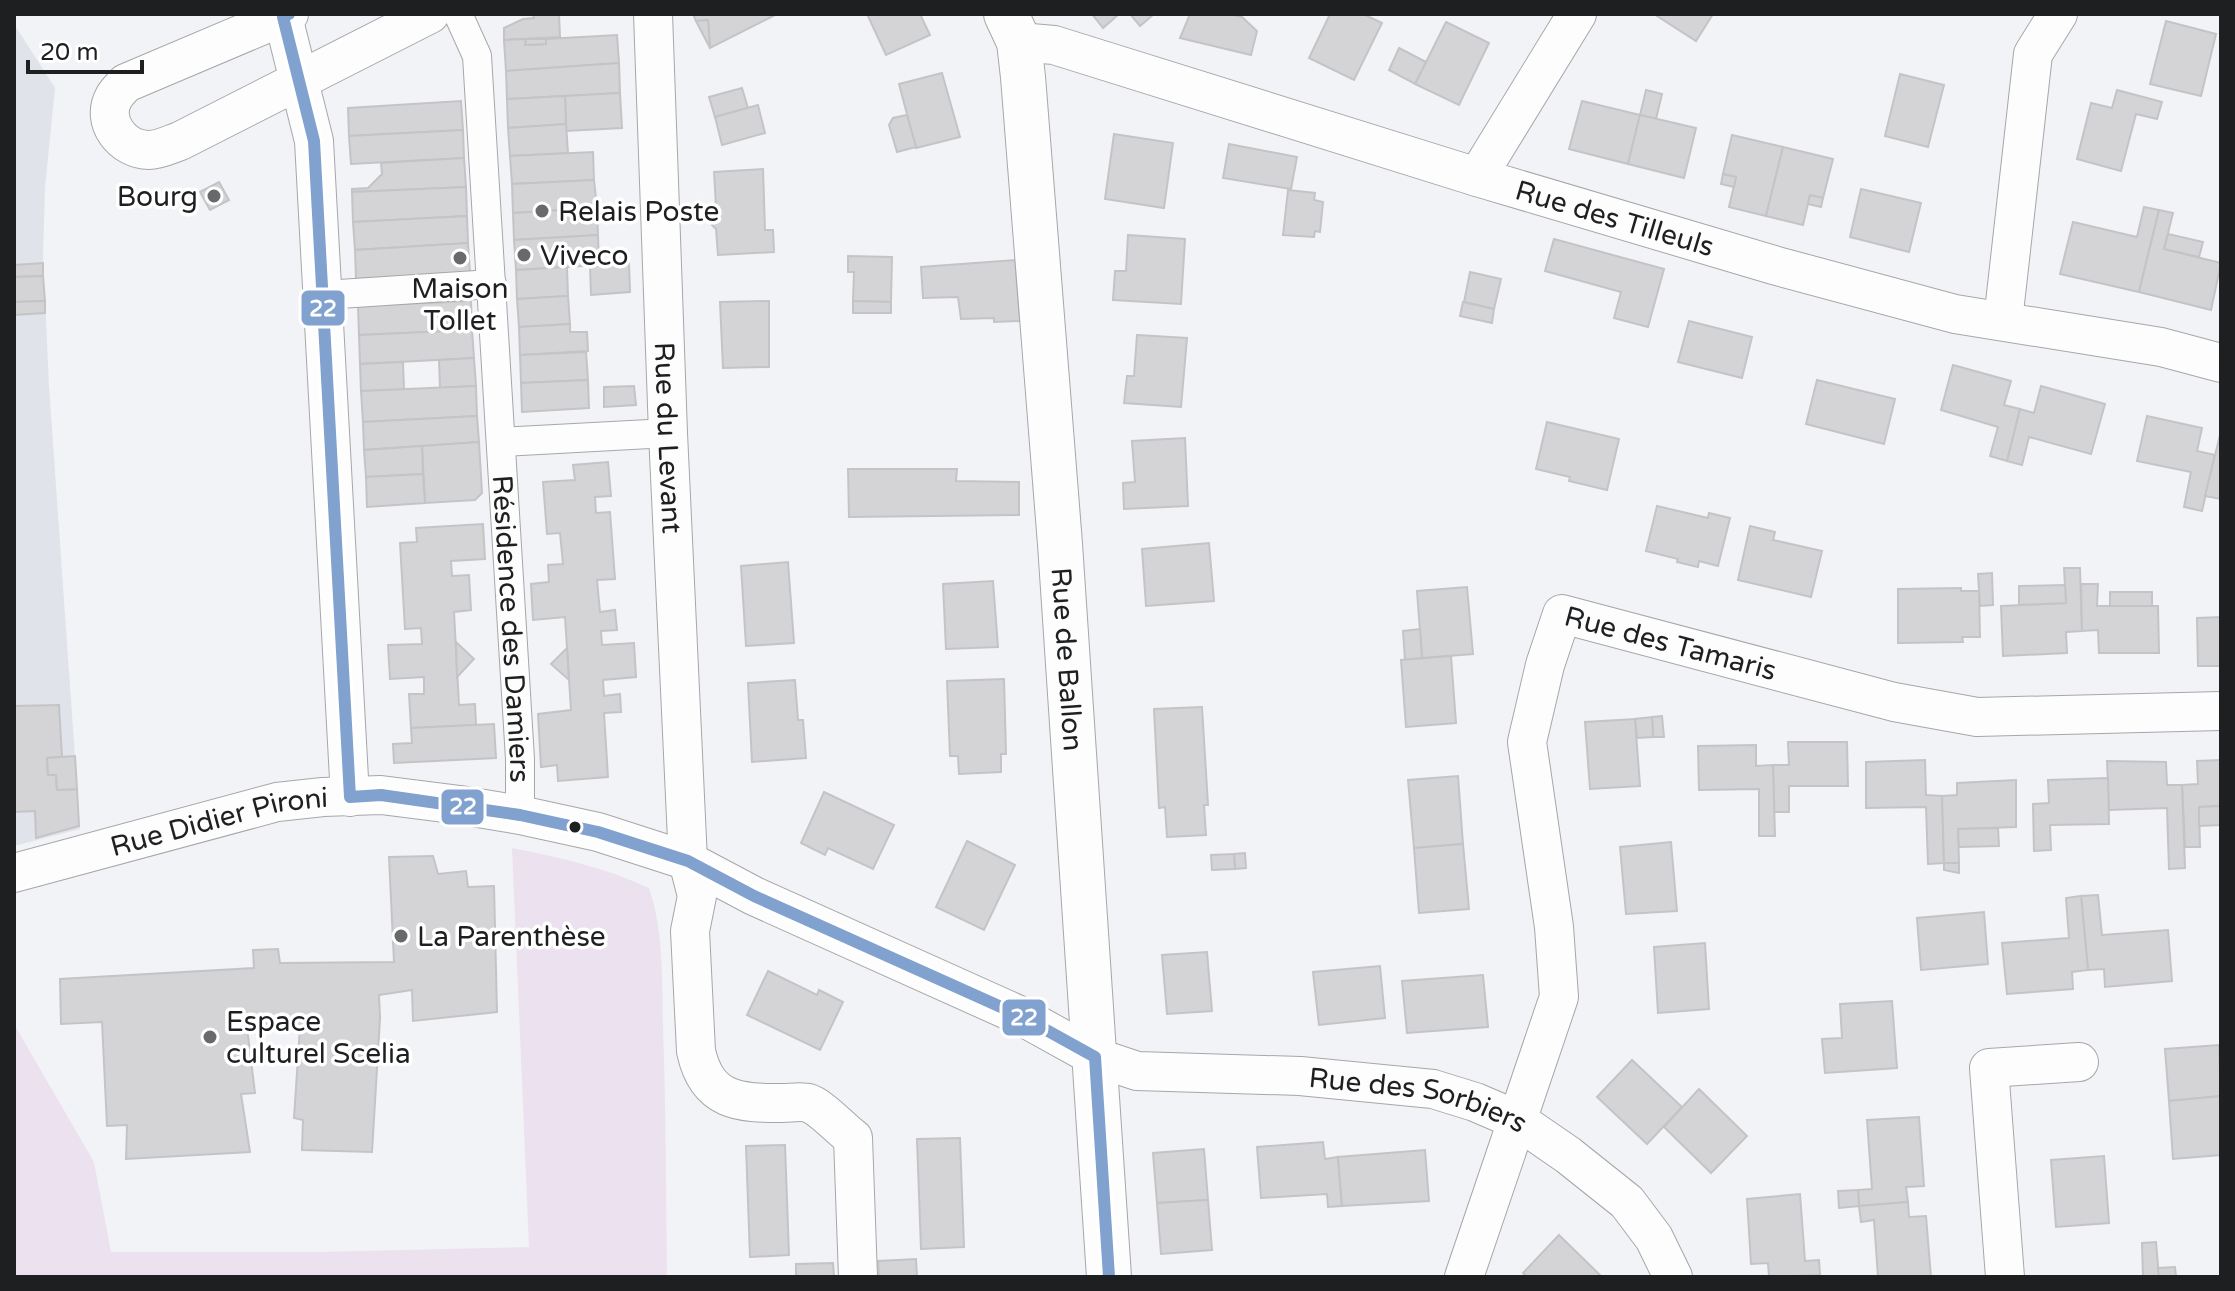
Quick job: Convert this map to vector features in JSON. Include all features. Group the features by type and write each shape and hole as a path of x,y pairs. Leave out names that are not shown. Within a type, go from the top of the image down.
{"street":[{"path":"350,797 314,141 299,81 286,16 126,83 113,99 110,116 115,132 128,144 150,150 180,141 299,81 430,14"},
{"name":"Résidence des Damiers","path":"458,14 477,56 520,759 520,815"},
{"name":"Rue du Levant","path":"653,14 688,861 697,896 690,931 696,1051 700,1069 720,1091 744,1103 810,1103 853,1138 858,1277"},
{"path":"1477,177 1577,14"},
{"path":"2003,321 2033,54 2058,14"},
{"name":"Rue des Tilleuls","path":"1012,28 1054,45 1477,177 1777,266 1955,314 2161,347 2221,363"},
{"name":"Rue de Ballon","path":"1012,28 1060,544 1109,1277"},
{"path":"324,295 492,284"},
{"path":"501,442 668,433"},
{"name":"Rue des Tamaris","path":"1464,1277 1559,997 1554,927 1527,742 1545,665 1562,614 1894,702 1977,717 2221,711"},
{"name":"Rue Didier Pironi","path":"14,873 277,802 381,795 520,815 598,832 688,861 754,896 1021,1016 1095,1057"},
{"name":"Rue des Sorbiers","path":"1095,1057 1137,1071 1300,1076 1433,1089 1475,1102 1517,1120 1568,1155 1627,1202 1654,1238 1673,1277"},
{"path":"2005,1277 1989,1068 2079,1062"}],"shaded area":[{"path":"14,24 55,88 45,188 43,255 49,386 80,829 14,846"},
{"path":"512,848 599,869 649,888 660,939 662,974 667,1277 14,1277 14,1024 94,1162 111,1252 317,1252 529,1247"}],"building":[{"path":"533,14 559,14 560,37 504,40 504,28 523,19 534,18"},
{"path":"693,14 777,14 710,48 708,20 696,21"},
{"path":"867,14 920,14 930,35 886,55"},
{"path":"1092,14 1119,14 1103,28"},
{"path":"1130,14 1154,14 1140,26"},
{"path":"1190,14 1242,17 1257,31 1251,55 1180,38"},
{"path":"1330,14 1363,14 1382,23 1354,80 1309,58"},
{"path":"1654,14 1713,14 1696,41"},
{"path":"708,20 710,48 696,21"},
{"path":"2166,21 2216,34 2201,96 2150,84"},
{"path":"1446,22 1489,43 1459,105 1415,84"},
{"path":"617,35 619,63 506,71 504,40 526,39 525,45 546,44 546,39"},
{"path":"526,39 546,39 546,44 525,45"},
{"path":"1399,48 1426,62 1415,84 1389,70"},
{"path":"619,63 620,93 507,99 506,71"},
{"path":"942,73 960,137 916,148 899,84"},
{"path":"1900,74 1944,85 1928,147 1885,136"},
{"path":"742,88 748,108 715,117 709,97"},
{"path":"1646,90 1662,94 1656,119 1640,115"},
{"path":"2117,90 2162,102 2157,119 2136,114 2121,171 2077,159 2091,103 2112,108"},
{"path":"620,93 622,128 566,131 565,96"},
{"path":"565,96 566,124 508,128 507,99"},
{"path":"461,101 463,130 349,136 348,108"},
{"path":"1582,101 1640,115 1628,164 1569,149"},
{"path":"758,105 765,133 722,145 715,117"},
{"path":"907,115 916,147 897,152 889,125 893,118"},
{"path":"1640,115 1696,128 1684,178 1628,164"},
{"path":"566,124 568,153 510,156 508,128"},
{"path":"463,130 464,158 351,164 349,136"},
{"path":"1114,134 1173,143 1164,208 1105,199"},
{"path":"1732,135 1783,147 1766,216 1729,207 1736,177 1723,174"},
{"path":"1229,144 1297,157 1291,189 1223,178"},
{"path":"1783,147 1833,159 1823,198 1810,195 1803,225 1766,216"},
{"path":"593,152 594,180 512,184 510,156"},
{"path":"464,158 466,187 352,192 352,189 368,188 382,174 381,163"},
{"path":"763,169 765,230 773,230 774,252 718,255 711,211 716,206 714,172"},
{"path":"1723,174 1736,177 1734,187 1721,184"},
{"path":"594,180 597,208 513,213 512,184"},
{"name":"Bourg","path":"219,182 229,200 210,210 200,192"},
{"path":"466,187 467,216 353,222 352,192"},
{"path":"1861,189 1921,203 1909,252 1850,237"},
{"path":"1288,190 1315,193 1314,200 1323,202 1320,232 1315,231 1314,237 1283,235"},
{"path":"1810,195 1823,198 1821,207 1808,204"},
{"path":"2144,207 2159,210 2139,292 2060,274 2073,222 2137,237"},
{"path":"597,208 598,235 514,240 513,213"},
{"path":"2159,210 2173,213 2164,249 2221,263 2211,310 2139,292"},
{"path":"467,216 468,243 355,250 353,222"},
{"path":"2168,234 2203,242 2199,257 2164,249"},
{"path":"598,235 599,265 516,270 514,240"},
{"path":"1128,235 1185,239 1181,304 1113,300 1115,271 1126,271"},
{"path":"1554,239 1664,269 1648,327 1614,318 1621,292 1545,271"},
{"path":"468,243 470,273 356,279 355,250"},
{"path":"848,256 892,257 891,302 853,301 854,272 848,272"},
{"path":"1015,260 1020,321 961,319 958,297 923,298 921,267"},
{"path":"43,263 43,276 14,277 14,265"},
{"path":"629,263 630,292 591,295 590,266"},
{"path":"567,267 568,296 517,299 516,270"},
{"path":"1470,272 1501,279 1494,309 1464,302"},
{"path":"43,276 45,301 14,302 14,277"},
{"path":"568,296 570,324 519,327 517,299"},
{"path":"45,301 45,313 14,315 14,302"},
{"path":"471,301 472,330 359,335 358,306"},
{"path":"769,301 769,367 723,368 720,302"},
{"path":"853,301 891,302 891,313 853,313"},
{"path":"1463,302 1494,309 1492,323 1460,316"},
{"path":"1689,321 1752,337 1742,378 1678,362"},
{"path":"570,324 570,332 587,332 588,351 520,355 519,327"},
{"path":"472,330 474,358 360,364 359,335"},
{"path":"1137,335 1187,338 1181,407 1124,403 1127,376 1134,376"},
{"path":"586,352 588,380 521,383 520,355"},
{"path":"474,358 476,386 440,388 439,360"},
{"path":"403,362 404,390 361,391 360,364"},
{"path":"1953,365 2011,381 2004,405 2020,409 2007,461 1990,456 1998,427 1941,410"},
{"path":"588,380 589,408 522,412 521,383"},
{"path":"1817,380 1895,399 1884,444 1806,424"},
{"path":"476,386 477,416 363,422 361,391"},
{"path":"634,386 636,405 604,407 604,387"},
{"path":"2041,386 2105,404 2091,454 2029,437 2022,465 2007,461 2020,409 2034,413"},
{"path":"477,416 479,442 364,450 363,422"},
{"path":"2147,416 2202,428 2197,451 2215,455 2202,511 2184,507 2191,472 2137,461"},
{"path":"1547,422 1619,439 1607,490 1536,469"},
{"path":"2221,435 2221,499 2205,496"},
{"path":"1185,438 1188,506 1124,509 1123,483 1135,482 1132,441"},
{"path":"479,442 482,493 475,500 425,503 422,446"},
{"path":"422,446 423,474 366,477 364,450"},
{"path":"608,462 611,496 595,497 596,513 610,512 615,579 597,580 600,612 615,610 617,630 601,631 602,645 634,643 636,677 603,680 604,696 620,694 621,712 604,713 608,777 558,781 557,765 541,767 538,714 571,710 565,617 533,620 531,584 549,582 548,565 563,564 560,533 547,534 543,482 575,480 573,465"},
{"path":"848,469 957,469 956,481 1019,482 1019,515 849,517"},
{"path":"423,474 425,503 367,507 366,477"},
{"path":"1657,506 1708,518 1709,513 1730,518 1718,566 1699,561 1698,567 1646,551"},
{"path":"483,524 485,559 451,561 452,576 469,575 471,610 454,612 459,705 475,704 476,725 411,728 409,694 424,694 424,677 390,679 388,645 422,644 421,628 405,629 400,543 417,542 416,528"},
{"path":"1750,526 1775,532 1773,540 1822,551 1811,597 1738,580"},
{"path":"1209,543 1214,601 1146,606 1142,549"},
{"path":"788,562 794,643 746,646 741,566"},
{"path":"2064,568 2080,568 2082,631 2066,632 2067,653 2003,656 2001,606 2066,603"},
{"path":"1992,573 1993,605 1980,606 1978,574"},
{"path":"993,581 998,647 946,649 943,584"},
{"path":"2081,584 2098,584 2097,606 2158,606 2159,653 2099,653 2098,630 2082,631"},
{"path":"2065,585 2066,603 2019,605 2019,586"},
{"path":"1467,587 1473,654 1422,658 1417,591"},
{"path":"1961,588 1961,591 1979,591 1980,637 1962,637 1963,642 1898,643 1898,589"},
{"path":"2110,592 2152,592 2152,606 2110,606"},
{"path":"2221,617 2221,666 2198,666 2197,618"},
{"path":"1420,629 1422,658 1405,660 1403,631"},
{"path":"456,642 474,659 457,677"},
{"path":"567,648 569,680 551,664"},
{"path":"1451,656 1456,723 1406,727 1401,660"},
{"path":"1004,679 1006,754 1001,754 1001,772 959,774 958,756 950,756 947,681"},
{"path":"795,680 798,720 803,720 806,758 752,762 748,683"},
{"path":"59,705 62,757 47,758 48,775 56,775 57,790 77,789 79,826 36,838 35,811 14,812 14,706"},
{"path":"1202,707 1208,805 1204,805 1206,835 1167,837 1165,807 1159,808 1154,709"},
{"path":"1662,716 1664,737 1653,737 1652,717"},
{"path":"1652,717 1653,737 1637,738 1635,719"},
{"path":"1635,719 1640,786 1590,789 1585,722"},
{"path":"494,724 496,758 394,763 393,744 412,743 411,728"},
{"path":"1788,742 1847,742 1848,786 1789,786 1789,812 1774,812 1773,765 1789,765"},
{"path":"1756,745 1756,766 1773,765 1775,836 1759,836 1759,789 1699,790 1698,746"},
{"path":"75,756 77,789 57,790 56,775 48,775 47,758"},
{"path":"1925,760 1926,795 1942,796 1944,863 1928,864 1926,807 1866,808 1866,762"},
{"path":"2221,760 2221,806 2199,807 2200,847 2185,847 2182,785 2198,784 2197,761"},
{"path":"2107,761 2166,762 2167,785 2182,785 2185,868 2169,869 2167,808 2109,810"},
{"path":"1458,776 1463,844 1414,848 1408,780"},
{"path":"2108,778 2109,824 2050,825 2051,850 2034,851 2033,804 2049,803 2048,780"},
{"path":"2016,780 2016,827 1958,829 1959,863 1944,863 1942,796 1957,795 1957,783"},
{"path":"824,792 894,825 873,869 828,848 825,855 801,843"},
{"path":"2221,806 2221,825 2199,826 2199,807"},
{"path":"1998,828 1999,846 1959,847 1958,829"},
{"path":"967,841 1015,865 984,930 936,907"},
{"path":"1671,842 1677,911 1626,914 1620,847"},
{"path":"1463,844 1469,909 1419,913 1414,848"},
{"path":"1245,853 1246,868 1235,869 1234,854"},
{"path":"1234,854 1235,869 1212,870 1211,855"},
{"path":"433,856 438,874 466,871 468,887 494,886 497,1012 413,1021 412,990 379,995 372,1152 302,1150 303,1120 294,1118 300,1027 247,1027 255,1093 241,1094 250,1152 126,1159 127,1125 107,1126 102,1022 61,1024 60,979 254,968 253,950 278,949 280,963 394,962 389,857"},
{"path":"1944,863 1959,863 1959,873 1944,870"},
{"path":"2098,895 2102,935 2168,930 2172,981 2105,987 2104,969 2088,970 2081,896"},
{"path":"2081,896 2088,970 2072,972 2073,989 2007,994 2002,943 2069,938 2066,898"},
{"path":"1984,912 1988,964 1921,970 1917,918"},
{"path":"1705,943 1709,1009 1658,1013 1654,947"},
{"path":"1207,952 1212,1011 1167,1014 1162,955"},
{"path":"1380,966 1385,1018 1319,1025 1313,972"},
{"path":"768,971 817,995 819,990 843,1002 820,1050 747,1015"},
{"path":"1483,975 1488,1027 1407,1033 1402,981"},
{"path":"1892,1001 1897,1068 1825,1073 1822,1039 1842,1038 1840,1004"},
{"path":"2219,1045 2221,1096 2169,1101 2165,1049"},
{"path":"1632,1060 1682,1107 1647,1144 1597,1097"},
{"path":"1699,1089 1747,1136 1711,1173 1664,1127"},
{"path":"2221,1096 2221,1155 2173,1159 2169,1101"},
{"path":"1919,1117 1924,1186 1906,1187 1908,1202 1859,1206 1858,1190 1872,1189 1867,1120"},
{"path":"960,1138 964,1247 921,1249 917,1139"},
{"path":"1323,1142 1325,1159 1338,1157 1342,1206 1328,1207 1327,1194 1261,1198 1257,1147"},
{"path":"785,1145 789,1255 750,1257 746,1146"},
{"path":"1204,1149 1208,1200 1157,1203 1153,1153"},
{"path":"1425,1150 1429,1201 1342,1206 1338,1157"},
{"path":"2104,1156 2109,1223 2056,1227 2051,1160"},
{"path":"1858,1190 1859,1206 1839,1208 1838,1191"},
{"path":"1800,1194 1805,1261 1819,1260 1820,1275 1769,1277 1768,1263 1751,1264 1747,1199"},
{"path":"1208,1200 1212,1250 1161,1254 1157,1203"},
{"path":"1908,1202 1909,1217 1926,1216 1931,1277 1878,1277 1874,1220 1861,1222 1859,1206"},
{"path":"1559,1235 1602,1277 1527,1277 1523,1273"},
{"path":"2156,1242 2159,1277 2143,1277 2142,1243"},
{"path":"916,1259 917,1277 879,1277 878,1261"},
{"path":"833,1263 834,1277 796,1277 796,1264"},
{"path":"2175,1267 2176,1277 2159,1277 2158,1268"}],"transit line":[{"name":"22","path":"289,14 283,17 314,141 350,797 381,795 520,815 598,832 688,861 754,896 1021,1016 1095,1057 1109,1277"}],"place":[{"name":"Bourg","path":"214,196"},
{"name":"Relais Poste","path":"542,211"},
{"name":"Viveco","path":"524,255"},
{"name":"Maison Tollet","path":"460,258"},
{"name":"La Parenthèse","path":"401,936"},
{"name":"Espace culturel Scelia","path":"210,1037"}]}
